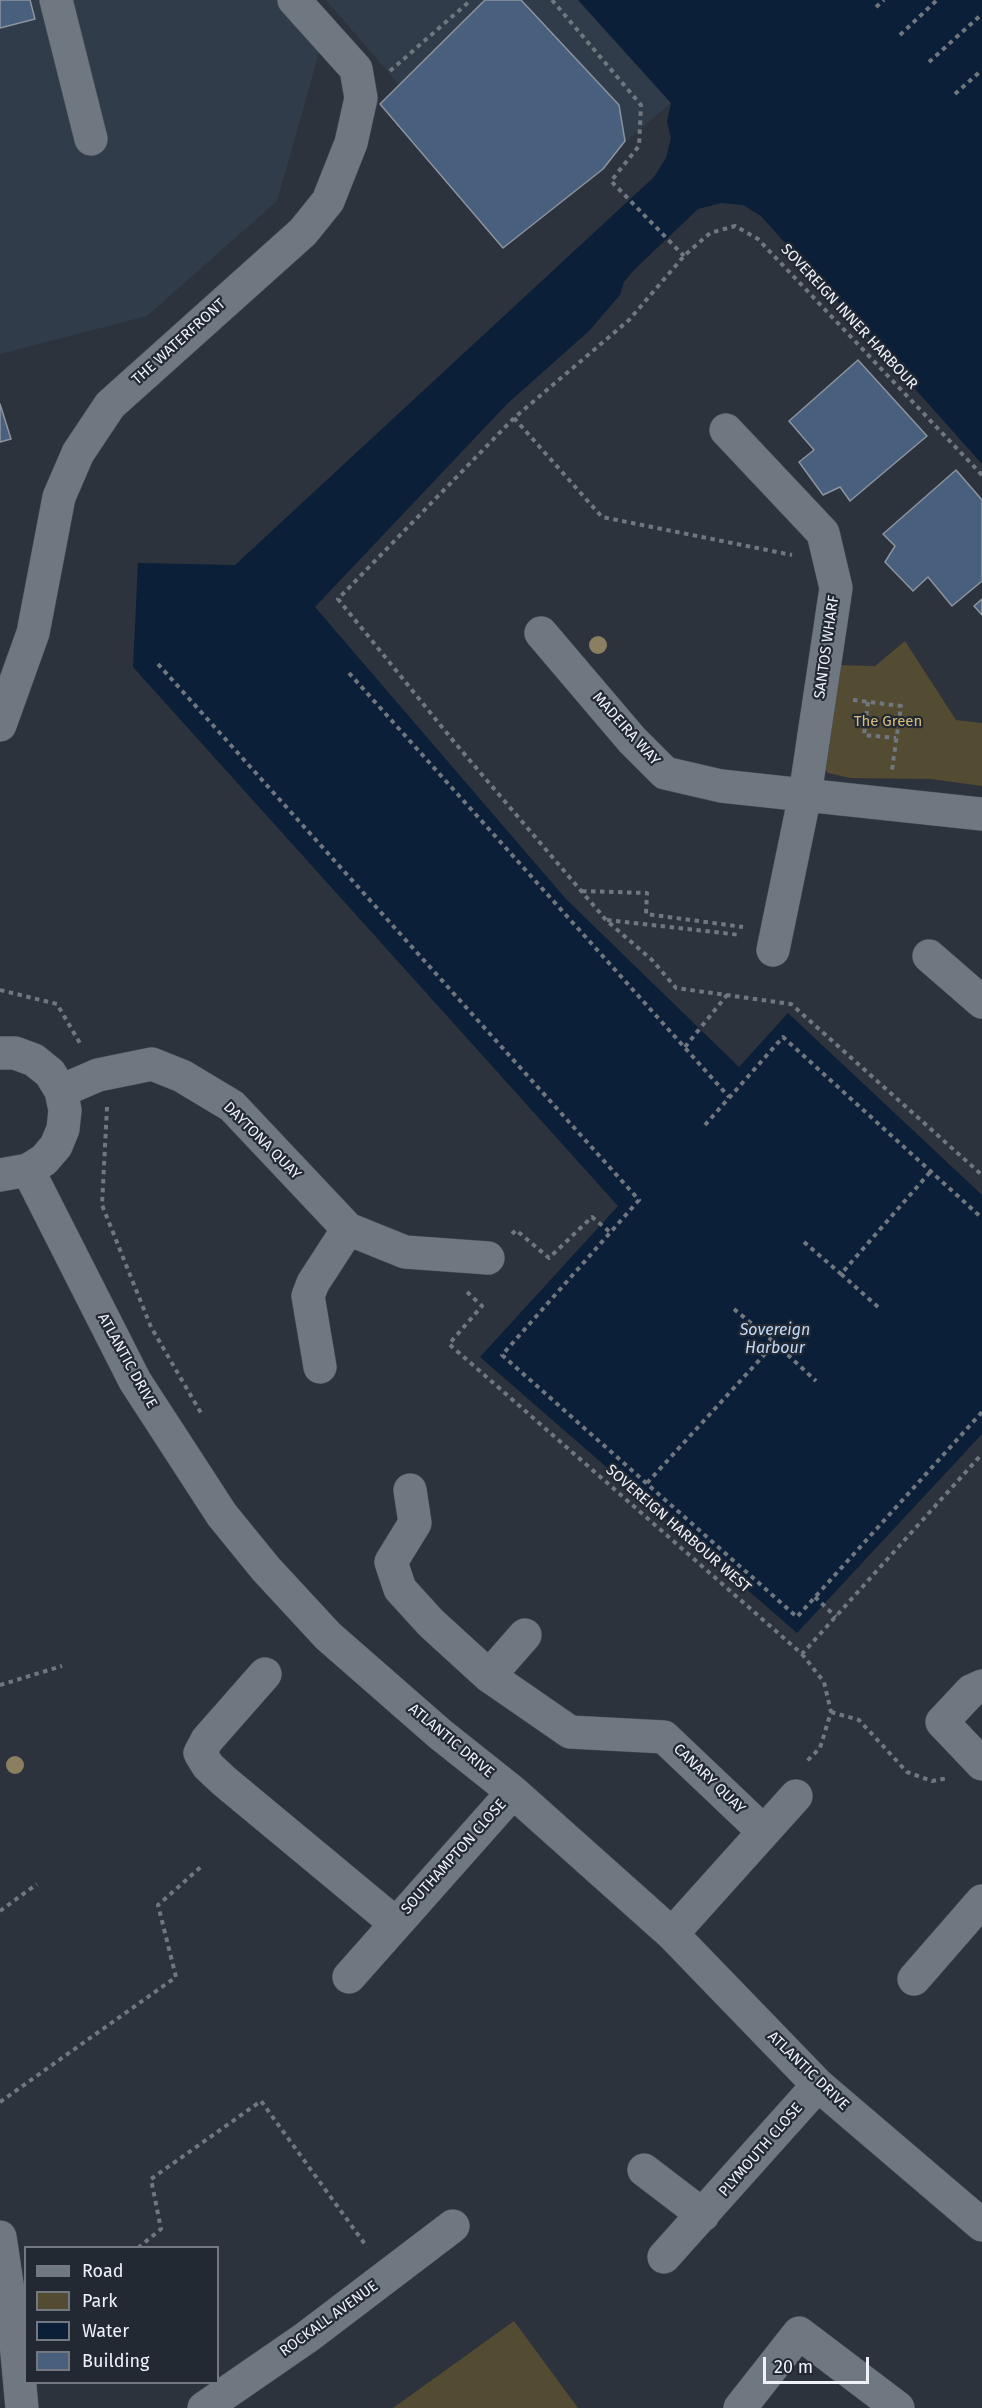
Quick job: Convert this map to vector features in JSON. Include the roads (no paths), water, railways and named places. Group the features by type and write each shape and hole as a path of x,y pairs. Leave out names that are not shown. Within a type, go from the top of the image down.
{"street":[{"path":"56,0 91,139"},
{"name":"THE WATERFRONT","path":"0,725 33,633 59,497 78,453 110,405 303,232 328,201 351,143 361,98 356,69 294,0"},
{"name":"SANTOS WHARF","path":"726,430 823,533 836,588 805,795"},
{"name":"MADEIRA WAY","path":"541,633 632,740 665,773 721,786 982,814"},
{"path":"775,940 805,795"},
{"path":"929,956 982,1002"},
{"path":"5,1045 34,1060 50,1073 61,1091 65,1110 63,1129 56,1146 44,1160 14,1172"},
{"name":"DAYTONA QUAY","path":"61,1091 98,1075 152,1064 182,1076 232,1106 348,1229 405,1252 488,1258"},
{"name":"ATLANTIC DRIVE","path":"14,1172 135,1382 222,1515 266,1569 328,1636 440,1734 513,1792 672,1934 818,2085 979,2215"},
{"path":"320,1367 308,1296 313,1283 348,1229"},
{"name":"CANARY QUAY","path":"410,1490 415,1523 391,1562 400,1589 431,1623 489,1676 570,1732 664,1737 763,1831"},
{"path":"489,1676 525,1635"},
{"name":"SOUTHAMPTON CLOSE","path":"265,1674 207,1740 200,1753 208,1766 224,1781 394,1923"},
{"path":"982,1686 971,1691 942,1722 982,1767"},
{"name":"SOUTHAMPTON CLOSE","path":"349,1977 394,1923 513,1792"},
{"path":"672,1934 796,1796"},
{"path":"914,1979 982,1901"},
{"name":"PLYMOUTH CLOSE","path":"664,2257 818,2085"},
{"path":"644,2170 704,2215"},
{"name":"ROCKALL AVENUE","path":"204,2408 307,2337 453,2226"},
{"path":"0,2237 16,2343 22,2408"},
{"path":"740,2408 799,2333 898,2408"}],"water":[{"name":"Sovereign Harbour","path":"578,0 982,0 982,464 761,216 743,205 721,203 698,209 634,270 624,282 620,295 589,331 507,404 315,607 566,899 739,1067 788,1013 982,1195 982,1434 797,1633 480,1357 618,1206 133,667 138,563 235,565 654,177 666,158 671,138 667,122 671,103"}],"park label":[{"name":"The Green","path":"888,722"}]}
